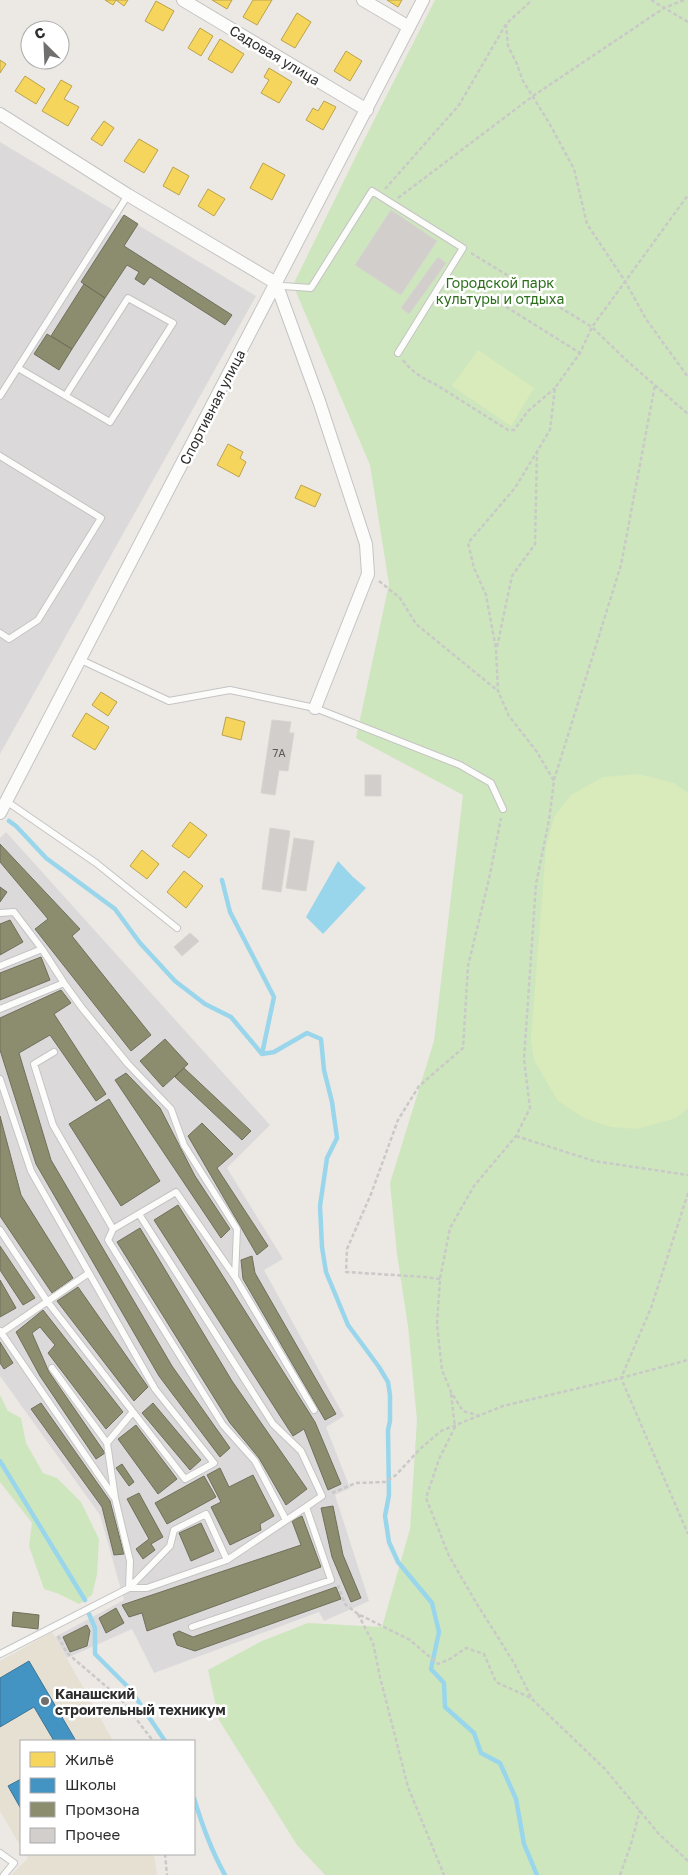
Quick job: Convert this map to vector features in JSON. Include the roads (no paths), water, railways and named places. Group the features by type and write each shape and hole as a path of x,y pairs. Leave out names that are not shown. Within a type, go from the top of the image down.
{"street":[{"name":"Садовая улица","path":"183,0 367,110"},
{"path":"362,0 409,27"},
{"name":"Спортивная улица","path":"0,813 423,0"},
{"path":"0,114 276,283 319,401 366,544 368,574 315,708"}],"lane":[{"path":"276,283 283,286 311,288 372,192 463,248 398,352"},
{"path":"0,396 128,194"},
{"path":"18,368 110,422 173,323 128,298 66,395"},
{"path":"0,456 102,518 38,620 9,639 0,633"},
{"path":"81,660 169,701 230,690 315,708 460,765 491,783 503,809"},
{"path":"6,801 96,863 177,928"},
{"path":"0,913 14,912 42,949 64,983 128,1064 171,1109 184,1145 236,1230 235,1277"},
{"path":"0,966 42,949"},
{"path":"0,1008 64,983"},
{"path":"54,1052 34,1064 53,1125 113,1229"},
{"path":"0,1079 31,1171 155,1389 214,1463 185,1479 47,1301 0,1230"},
{"path":"286,1520 255,1461 223,1425 108,1240 113,1229 176,1192 235,1277 314,1410"},
{"path":"130,1588 147,1588 227,1560 322,1496 301,1451 273,1424 139,1214"},
{"path":"89,1273 0,1332 115,1498"},
{"path":"52,1368 107,1443 115,1498 130,1561 130,1588"},
{"path":"107,1443 132,1413"},
{"path":"192,1627 331,1580 306,1506"},
{"path":"0,1654 130,1588 170,1546 174,1530 206,1514 227,1560"},
{"path":"0,1853 14,1863 4,1875"}],"water":[{"path":"338,861 366,888 323,934 306,917"}],"waterway":[{"path":"9,821 46,858 115,909 140,943 175,981 205,1004 231,1017 262,1054 274,1052 307,1033 321,1039 324,1070 332,1102 337,1138 327,1158 320,1206 322,1247 326,1272 348,1325 388,1382 390,1395 388,1430 389,1495 385,1516 389,1542 398,1562 432,1603 439,1632 431,1669 444,1683 445,1707 474,1733 481,1753 500,1763 516,1799 524,1844 537,1875"},
{"path":"222,880 230,912 274,997 262,1054"},
{"path":"0,1461 85,1600"},
{"path":"89,1614 95,1628 95,1654 130,1689 164,1740"},
{"path":"195,1801 207,1837 225,1875"}],"place":[{"name":"Канашский строительный техникум","path":"45,1701"}],"park label":[{"name":"Городской парк культуры и отдыха","path":"500,290"}]}
